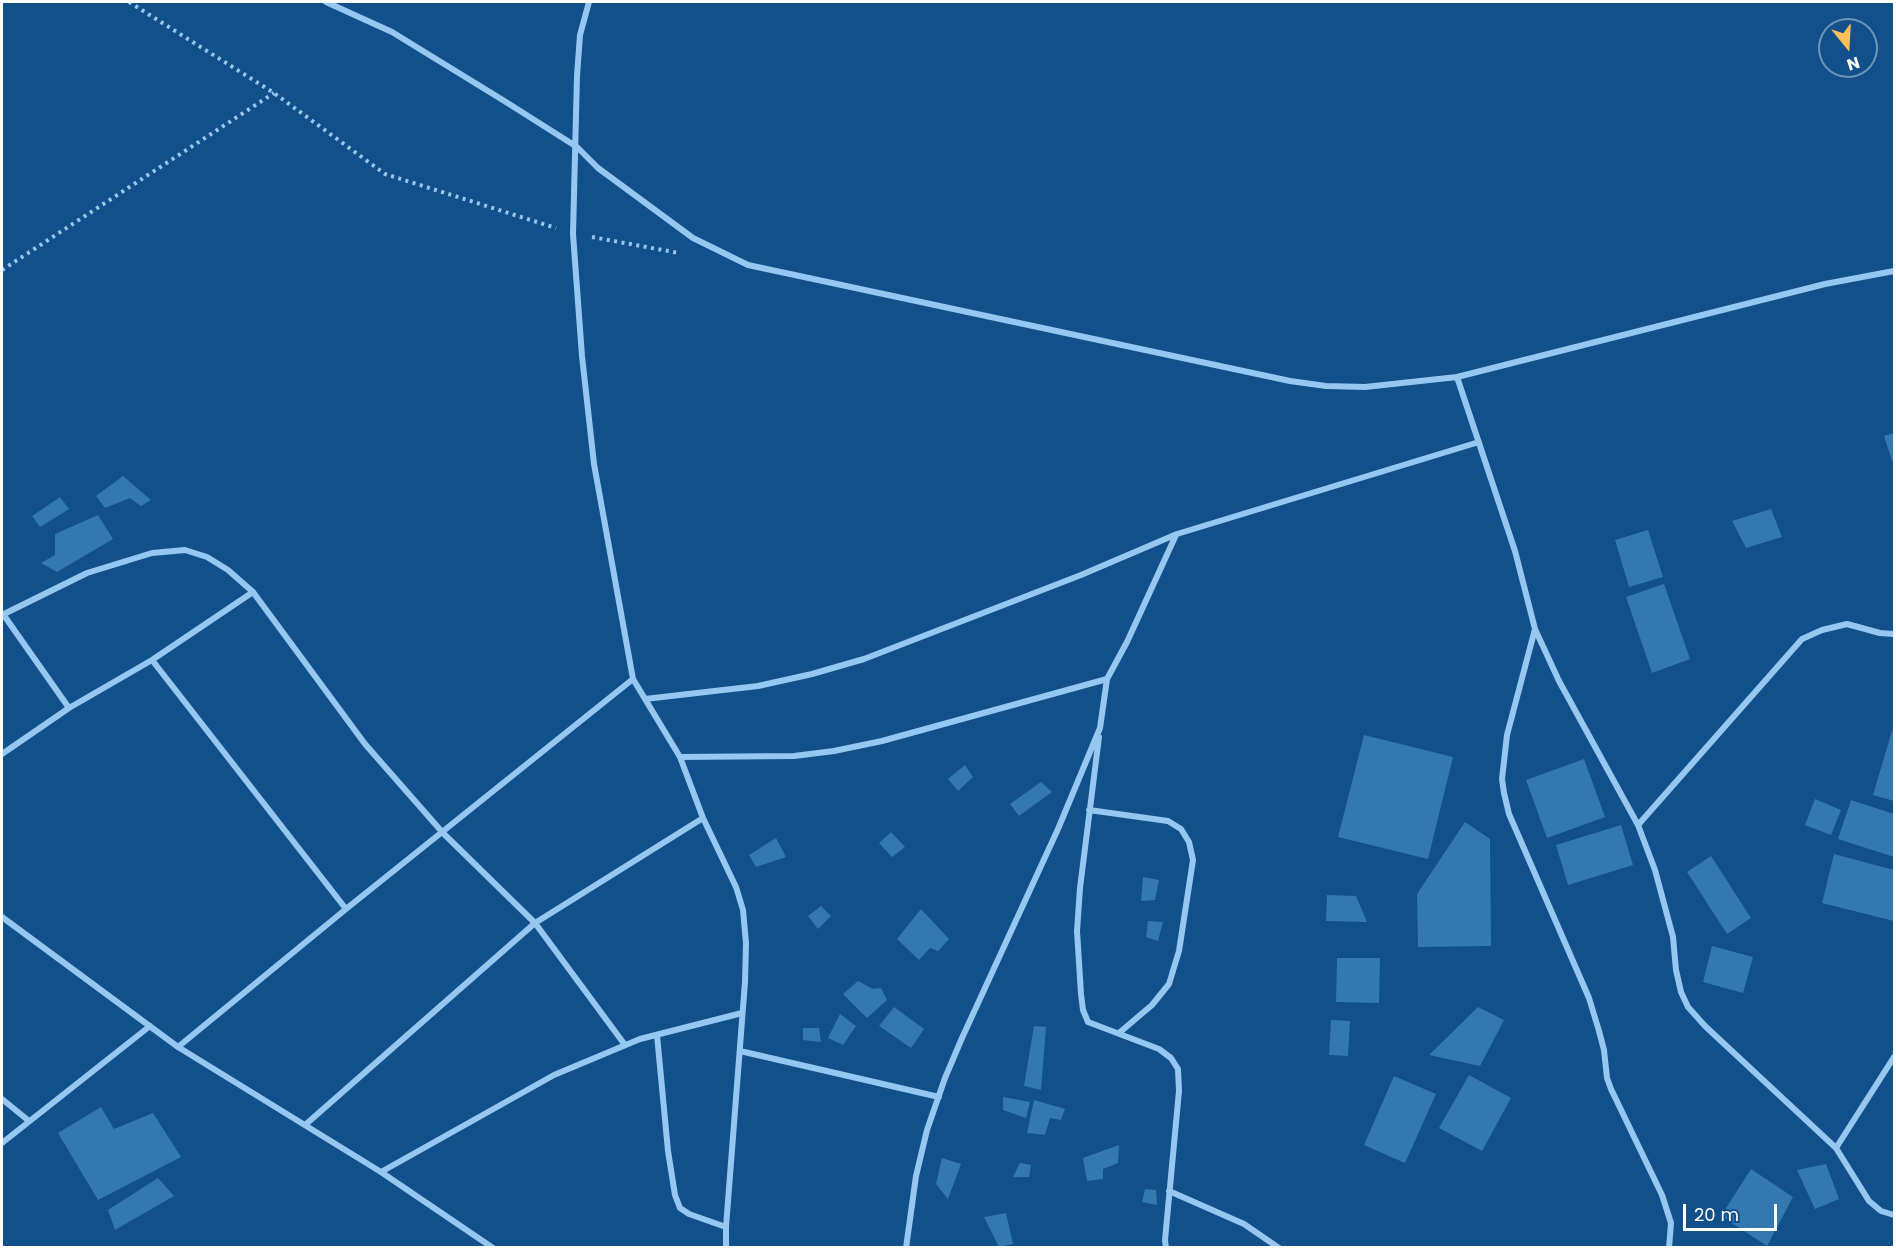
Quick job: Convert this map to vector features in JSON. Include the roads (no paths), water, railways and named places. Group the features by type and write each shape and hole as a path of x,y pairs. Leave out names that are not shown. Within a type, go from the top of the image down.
{"street":[{"path":"326,2 392,32 577,147 598,168 693,238 748,265 1290,381 1326,386 1365,387 1457,377 1825,284 1894,271"},
{"path":"589,2 579,45 573,234 582,356 594,464 633,679 680,757 703,818 736,887 743,910 746,943 726,1248"},
{"path":"1457,377 1515,551 1535,629 1558,681 1638,825 1655,870 1667,907 1681,992 1688,1007 1705,1026 1836,1148 1869,1201 1881,1211 1894,1215"},
{"path":"645,699 758,686 864,659 1082,575 1177,534 1479,441"},
{"path":"1166,1248 1179,1091 1178,1069 1171,1058 1159,1049 1088,1022 1083,1010 1081,994 1077,931 1089,810 1107,679 1127,642 1177,534"},
{"path":"69,708 2,615 87,573 152,553 185,550 207,557 228,570 253,592 343,716 443,833 535,923 625,1045"},
{"path":"2,754 69,708 152,660 253,592"},
{"path":"1638,825 1802,639 1822,630 1847,624 1880,633 1894,634"},
{"path":"1535,629 1506,735 1502,779 1504,794 1509,814 1589,998 1602,1041 1607,1078 1611,1089 1662,1196 1671,1223 1669,1248"},
{"path":"152,660 346,909"},
{"path":"178,1047 633,679"},
{"path":"680,757 794,756 834,751 891,739 1107,679"},
{"path":"906,1248 916,1176 927,1130 939,1097 962,1038 1058,829 1100,728"},
{"path":"1089,810 1168,821 1181,829 1189,842 1193,860 1179,951 1169,984 1152,1005 1119,1033"},
{"path":"305,1125 535,923 703,818"},
{"path":"2,917 178,1047 381,1172 493,1248"},
{"path":"381,1172 554,1075 625,1045 742,1012"},
{"path":"2,1143 150,1026"},
{"path":"657,1035 668,1151 675,1195 680,1208 689,1214 726,1227"},
{"path":"740,1050 939,1097"},
{"path":"1836,1148 1894,1057"},
{"path":"2,1099 29,1121"},
{"path":"1169,1191 1244,1224 1280,1248"}]}
